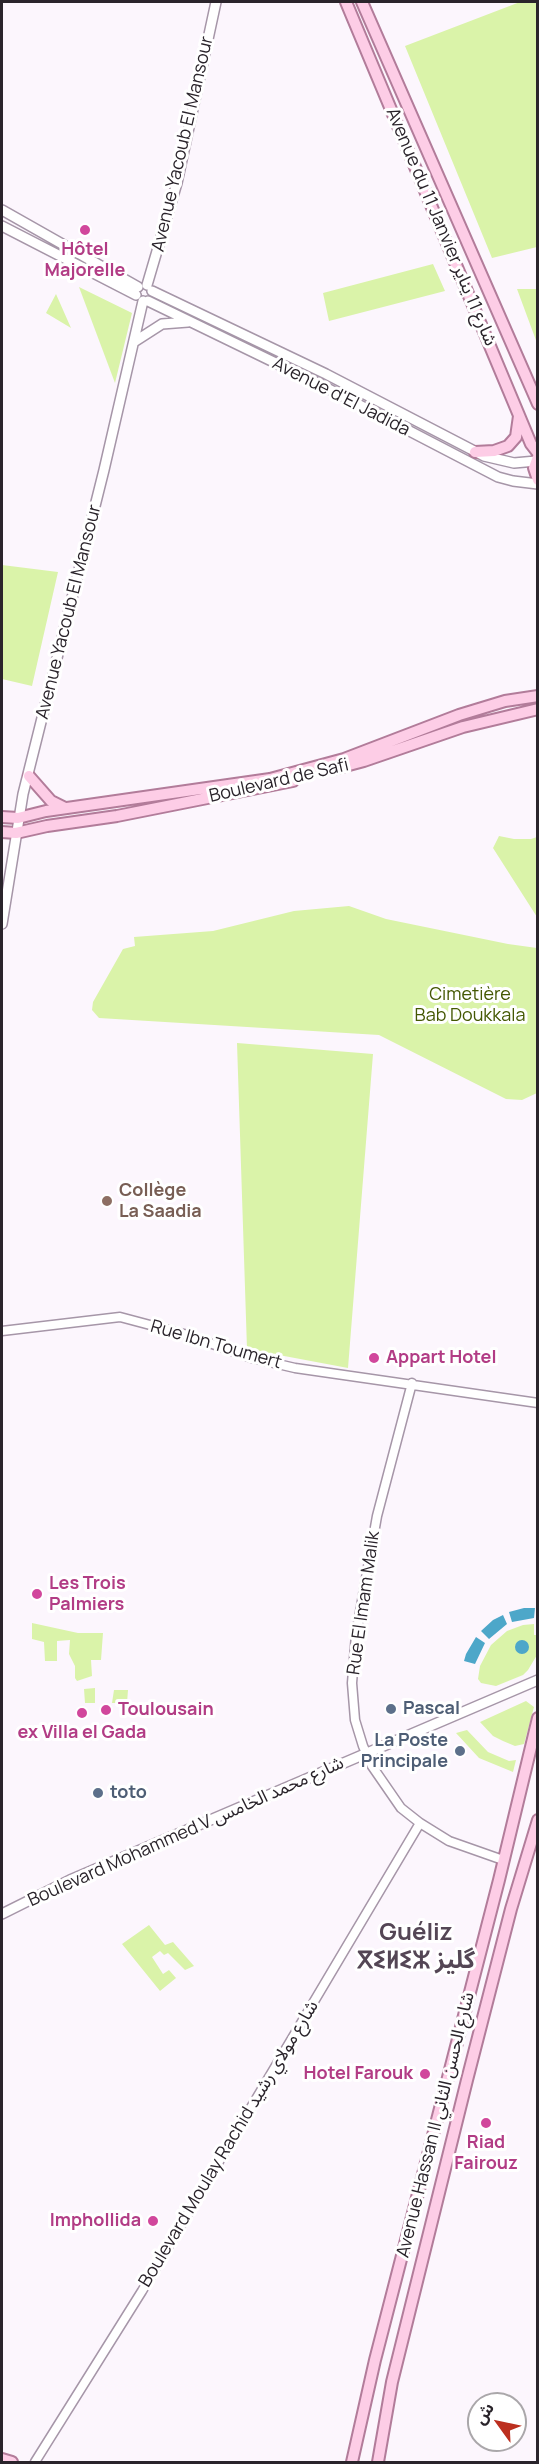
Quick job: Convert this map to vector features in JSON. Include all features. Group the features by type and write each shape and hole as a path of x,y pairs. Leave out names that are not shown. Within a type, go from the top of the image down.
{"main road":[{"name":"Avenue Yacoub El Mansour","path":"2,924 18,818 144,293 177,183 216,2"},
{"name":"Avenue du 11 Janvier شارع 11 يناير","path":"346,2 537,457"},
{"name":"Avenue du 11 Janvier شارع 11 يناير","path":"362,2 537,404"},
{"path":"2,210 144,293"},
{"path":"2,226 144,293"},
{"name":"Avenue d'El Jadida","path":"144,293 191,322 321,385 498,477 513,482 537,482"},
{"name":"Avenue d'El Jadida","path":"144,293 326,374 475,452 496,460 514,463 537,457"},
{"path":"134,342 162,324 191,322"},
{"path":"475,452 494,451 508,446 516,434 519,413"},
{"path":"537,457 534,471 537,482"},
{"name":"Boulevard de Safi","path":"344,762 459,715 521,698 537,696"},
{"path":"521,698 524,711"},
{"name":"Boulevard de Safi","path":"2,832 16,833 233,790 344,762 462,727 537,709"},
{"path":"459,715 462,727"},
{"path":"29,776 51,801 65,809"},
{"name":"Boulevard de Safi","path":"2,817 18,818 65,809 233,790"},
{"name":"Boulevard Mohammed V شارع محمد الخامس","path":"2,1914 70,1880 537,1680"},
{"name":"Avenue Hassan II شارع الحسن الثاني","path":"352,2463 375,2360 537,1718"},
{"name":"Avenue Hassan II شارع الحسن الثاني","path":"378,2463 392,2382 511,1909 537,1820"},
{"path":"2,2459 12,2463"}],"street":[{"name":"Rue Ibn Toumert","path":"2,1331 120,1317 295,1368 412,1383 537,1403"},
{"name":"Rue El Imam Malik","path":"412,1383 377,1516 356,1635 352,1667 353,1705 358,1734 372,1766 401,1808 449,1841 503,1860"},
{"name":"Boulevard Moulay Rachid شارع مولاي رشيد","path":"35,2463 142,2291 420,1823"}],"green space":[{"path":"520,2 537,2 537,247 492,258 405,46"},
{"path":"433,264 445,291 329,321 323,293"},
{"path":"79,287 132,313 115,383"},
{"path":"517,289 537,289 537,343"},
{"path":"56,294 71,328 46,313"},
{"path":"2,565 58,572 32,686 2,679"},
{"path":"499,836 514,839 537,837 537,917 493,848"},
{"name":"Cimetière Bab Doukkala","path":"349,906 386,919 537,948 537,1093 522,1100 506,1099 379,1035 99,1018 92,1010 93,1002 123,949 135,946 134,937 213,931 294,911"},
{"path":"237,1043 373,1054 348,1368 247,1349"},
{"path":"32,1623 78,1633 103,1633 101,1660 91,1660 92,1676 77,1681 75,1678 75,1666 69,1654 70,1640 57,1641 57,1661 45,1661 44,1642 32,1639"},
{"path":"534,1624 534,1635 537,1635 537,1655 528,1670 523,1675 496,1686 481,1683 478,1679 480,1666 491,1645 507,1631"},
{"path":"95,1688 95,1703 85,1703 84,1689"},
{"path":"114,1690 128,1690 127,1703 112,1703"},
{"path":"526,1701 534,1707 524,1744 515,1746 493,1736 480,1722"},
{"path":"467,1730 488,1752 509,1761 516,1760 513,1772 479,1758 456,1733"},
{"path":"149,1925 165,1945 173,1942 194,1966 185,1970 168,1953 164,1955 160,1951 152,1957 163,1974 169,1970 176,1978 160,1991 122,1944"}],"water":[{"path":"535,1608 534,1618 512,1622 509,1612"},
{"path":"503,1615 507,1624 489,1639 481,1631 493,1620"},
{"path":"476,1637 485,1643 475,1664 464,1661"},
{"path":"519,1640 525,1640 529,1647 525,1654 519,1654 515,1650 515,1644"}],"place":[{"name":"Hôtel Majorelle","path":"85,230"},
{"name":"Collège La Saadia","path":"107,1201"},
{"name":"Appart Hotel","path":"374,1358"},
{"name":"Les Trois Palmiers","path":"37,1594"},
{"name":"Pascal","path":"391,1709"},
{"name":"Toulousain","path":"106,1710"},
{"name":"ex Villa el Gada","path":"82,1713"},
{"name":"La Poste Principale","path":"460,1751"},
{"name":"toto","path":"98,1793"},
{"name":"Hotel Farouk","path":"425,2074"},
{"name":"Riad Fairouz","path":"486,2123"},
{"name":"Imphollida","path":"153,2221"}],"district":[{"name":"Guéliz ⴳⵉⵍⵉⵣ گليز","path":"416,1947"}]}
